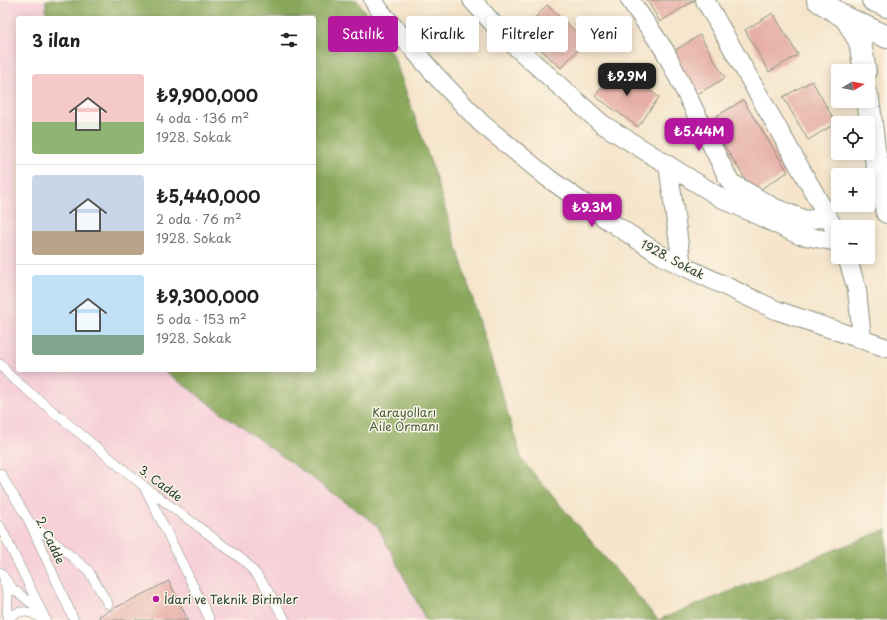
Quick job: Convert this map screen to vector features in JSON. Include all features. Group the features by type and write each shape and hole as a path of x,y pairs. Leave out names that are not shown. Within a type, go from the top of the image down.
{"main road":[{"path":"818,0 846,18 887,37"},
{"path":"873,0 887,6"},
{"path":"846,18 860,42 864,64"},
{"path":"869,108 874,149 887,212"}],"street":[{"name":"1928. Sokak","path":"373,0 381,12 432,71 481,123 548,178 606,219 657,253 776,310 887,348"},
{"path":"472,0 506,38 602,124 721,198 799,235 831,241"},
{"path":"630,0 665,51 730,182 773,207 806,220 827,216"},
{"path":"705,0 831,223"},
{"path":"668,165 682,266"},
{"path":"849,264 857,290 862,339"}],"lane":[{"name":"3. Cadde","path":"0,364 10,376 145,487 243,560 256,572 285,620"},
{"path":"0,374 10,376"},
{"name":"2. Cadde","path":"0,474 29,521 74,620"},
{"path":"145,487 210,620"},
{"path":"29,521 88,570 108,604"},
{"path":"0,526 46,620"},
{"path":"1,573 13,589 41,610"},
{"path":"1,573 8,595 8,620"},
{"path":"8,620 14,614 24,612 33,614 42,620"}],"shaded area":[{"path":"0,0 46,0 46,16 16,16 16,372 166,372 377,525 426,620 0,620"}],"green space":[{"name":"Karayolları Aile Ormanı","path":"46,0 357,0 367,16 328,16 328,52 391,52 394,57 433,169 522,460 658,620 426,620 377,525 166,372 316,372 316,16 46,16"},
{"path":"887,529 887,620 658,620"}],"building":[{"path":"647,0 695,0 660,22"},
{"path":"547,5 559,16 537,16"},
{"path":"773,13 798,55 769,72 745,30"},
{"path":"568,24 576,32 576,52 561,68 544,52 568,52"},
{"path":"700,35 725,78 696,95 672,52"},
{"path":"616,67 659,97 638,127 595,96"},
{"path":"812,81 832,116 831,126 808,140 783,97"},
{"path":"743,100 788,172 754,193 709,121"},
{"name":"İdari ve Teknik Birimler","path":"169,581 188,620 101,620 99,616"}],"place":[{"name":"İdari ve Teknik Birimler","path":"156,599"}]}
